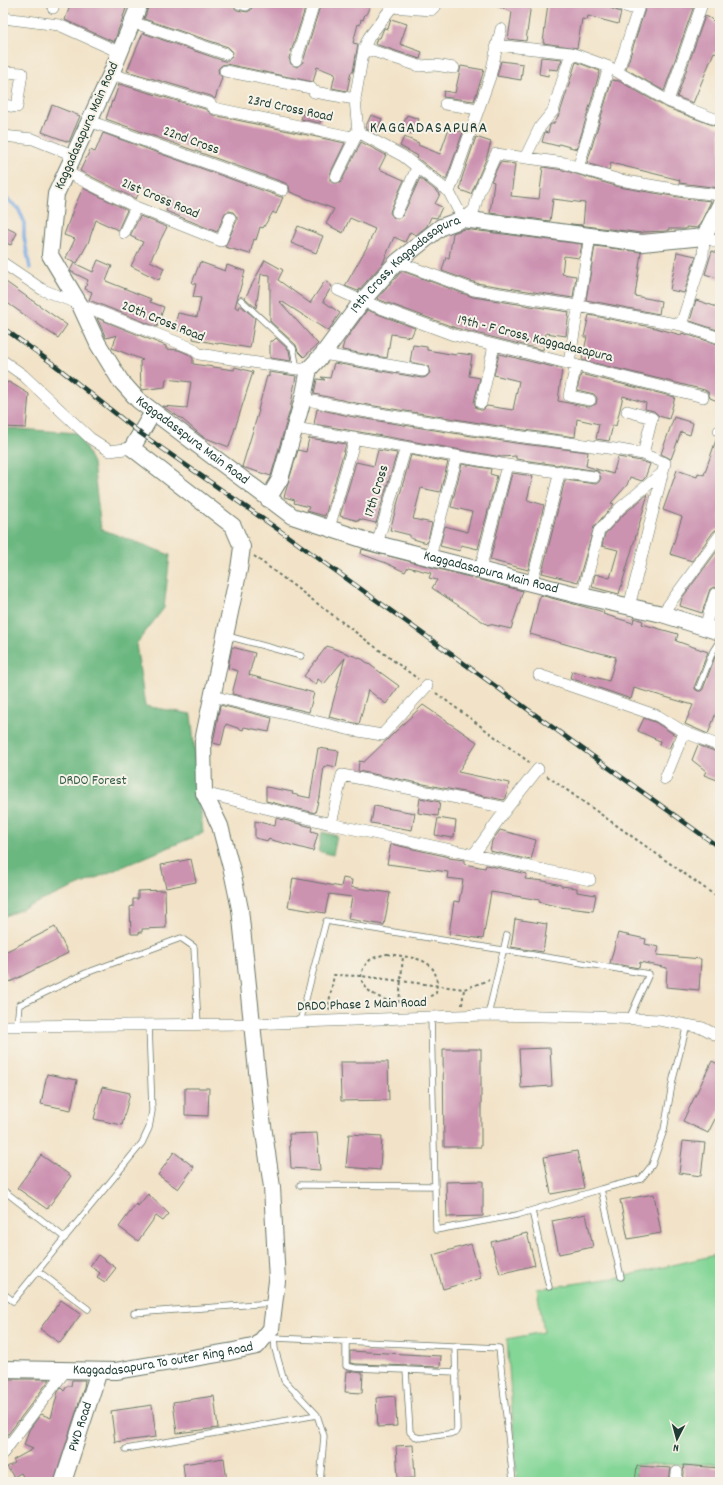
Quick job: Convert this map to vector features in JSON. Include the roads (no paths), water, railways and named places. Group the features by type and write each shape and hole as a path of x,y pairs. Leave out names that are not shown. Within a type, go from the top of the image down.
{"street":[{"name":"Kaggadasapura Main Road","path":"120,380 98,344 80,305 50,255 56,194 111,74 140,3"},
{"path":"296,60 314,3"},
{"path":"336,177 358,132 355,99 364,48 369,36 392,7 422,6 431,10 438,3"},
{"path":"578,168 613,69 639,6 615,3"},
{"path":"668,101 702,4"},
{"path":"3,18 58,25 119,52"},
{"path":"132,22 226,54"},
{"path":"449,192 490,77 496,45 501,29"},
{"path":"496,45 571,54 613,69 668,101 720,121"},
{"path":"364,48 419,66 435,65 454,68"},
{"path":"525,158 540,127 553,112 571,54"},
{"path":"226,71 311,88 314,92 355,99"},
{"path":"3,72 22,73 17,107 3,105"},
{"name":"23rd Cross Road","path":"111,74 209,103 214,108 351,137 358,132"},
{"path":"445,104 479,109"},
{"name":"22nd Cross","path":"89,120 283,190"},
{"path":"358,132 403,156 449,192 463,219 474,210 479,192 496,154 565,163 620,180 720,194"},
{"path":"3,136 33,139 73,155"},
{"path":"397,212 417,168"},
{"name":"21st Cross Road","path":"66,172 136,207 221,241 230,218"},
{"path":"681,325 702,256 704,237 720,205"},
{"path":"124,233 136,207"},
{"name":"19th Cross, Kaggadasapura","path":"303,369 323,354 362,301 398,262 441,227 463,219 642,243 704,237"},
{"path":"590,236 578,306 569,396 590,400"},
{"path":"704,237 720,243"},
{"path":"398,262 474,290 578,306 681,325 720,338"},
{"name":"20th Cross Road","path":"3,263 43,290 192,348 199,354 303,369"},
{"name":"19th - F Cross, Kaggadasapura","path":"338,290 362,301 454,335 703,397"},
{"path":"482,403 494,346"},
{"path":"323,354 423,371"},
{"path":"3,361 8,368 23,375 90,438 110,451 132,448 233,526 242,547 239,569 203,741 204,793 331,824 590,880"},
{"path":"268,499 280,480 303,399 303,369"},
{"name":"Kaggadasspura Main Road","path":"120,380 138,400 219,460 268,499"},
{"path":"303,399 370,413 643,454 665,463 661,474 629,607"},
{"path":"627,411 652,418 643,454"},
{"path":"132,448 153,412"},
{"path":"295,428 507,465 560,471 594,477"},
{"path":"329,528 355,439"},
{"name":"17th Cross","path":"377,544 406,447"},
{"path":"430,557 457,456"},
{"path":"480,570 507,465"},
{"path":"532,582 560,471"},
{"path":"582,596 599,531 620,508 661,474"},
{"name":"Kaggadasapura Main Road","path":"268,499 292,516 377,544 532,582 582,596 662,614 713,630"},
{"path":"662,614 720,535"},
{"path":"713,630 716,594"},
{"path":"539,675 658,716 684,732 720,746"},
{"path":"212,696 339,727 382,735 427,686"},
{"path":"665,779 684,732"},
{"path":"474,854 507,808 538,769"},
{"path":"331,824 342,776 507,808"},
{"name":"Kaggadasapura To outer Ring Road","path":"3,1369 116,1371 257,1346 272,1335 271,1329 277,1281 272,1187 262,1119 240,909 220,826 204,793"},
{"name":"DRDO Phase 2 Main Road","path":"3,1026 252,1024 488,1015 659,1020 702,1028 720,1037"},
{"path":"3,1454 7,1442 66,1370"},
{"name":"PWD Road","path":"63,1482 99,1371"}],"lane":[{"path":"241,300 293,348 303,369"},
{"path":"225,636 301,656"},
{"path":"699,687 713,651 720,640"},
{"path":"300,1022 326,922 649,974 629,1019"},
{"path":"488,1015 507,935"},
{"path":"17,1026 20,1005 86,973 181,938 194,947 198,1024"},
{"path":"431,1017 436,1230 517,1215 602,1188 641,1179 652,1165 664,1130 687,1025"},
{"path":"3,1293 13,1301 142,1143 149,1128 152,1111 149,1025"},
{"path":"300,1185 435,1186"},
{"path":"602,1188 621,1277"},
{"path":"3,1190 64,1238"},
{"path":"532,1211 549,1287"},
{"path":"38,1271 88,1309"},
{"path":"134,1313 274,1303"},
{"path":"320,1482 324,1436 317,1415 284,1380 272,1335 346,1341 499,1348 513,1482"},
{"path":"346,1341 346,1366 355,1368 456,1372"},
{"path":"406,1370 410,1432 414,1436 420,1438 455,1433 457,1429 455,1346"},
{"path":"126,1449 317,1415"}],"waterway":[{"path":"3,196 18,208 24,221 24,237 30,268"}],"railway":[{"path":"3,328 52,363 140,433 286,535 720,848"}],"district":[{"name":"KAGGADASAPURA","path":"429,128"}],"park label":[{"name":"DRDO Forest","path":"93,781"}]}
